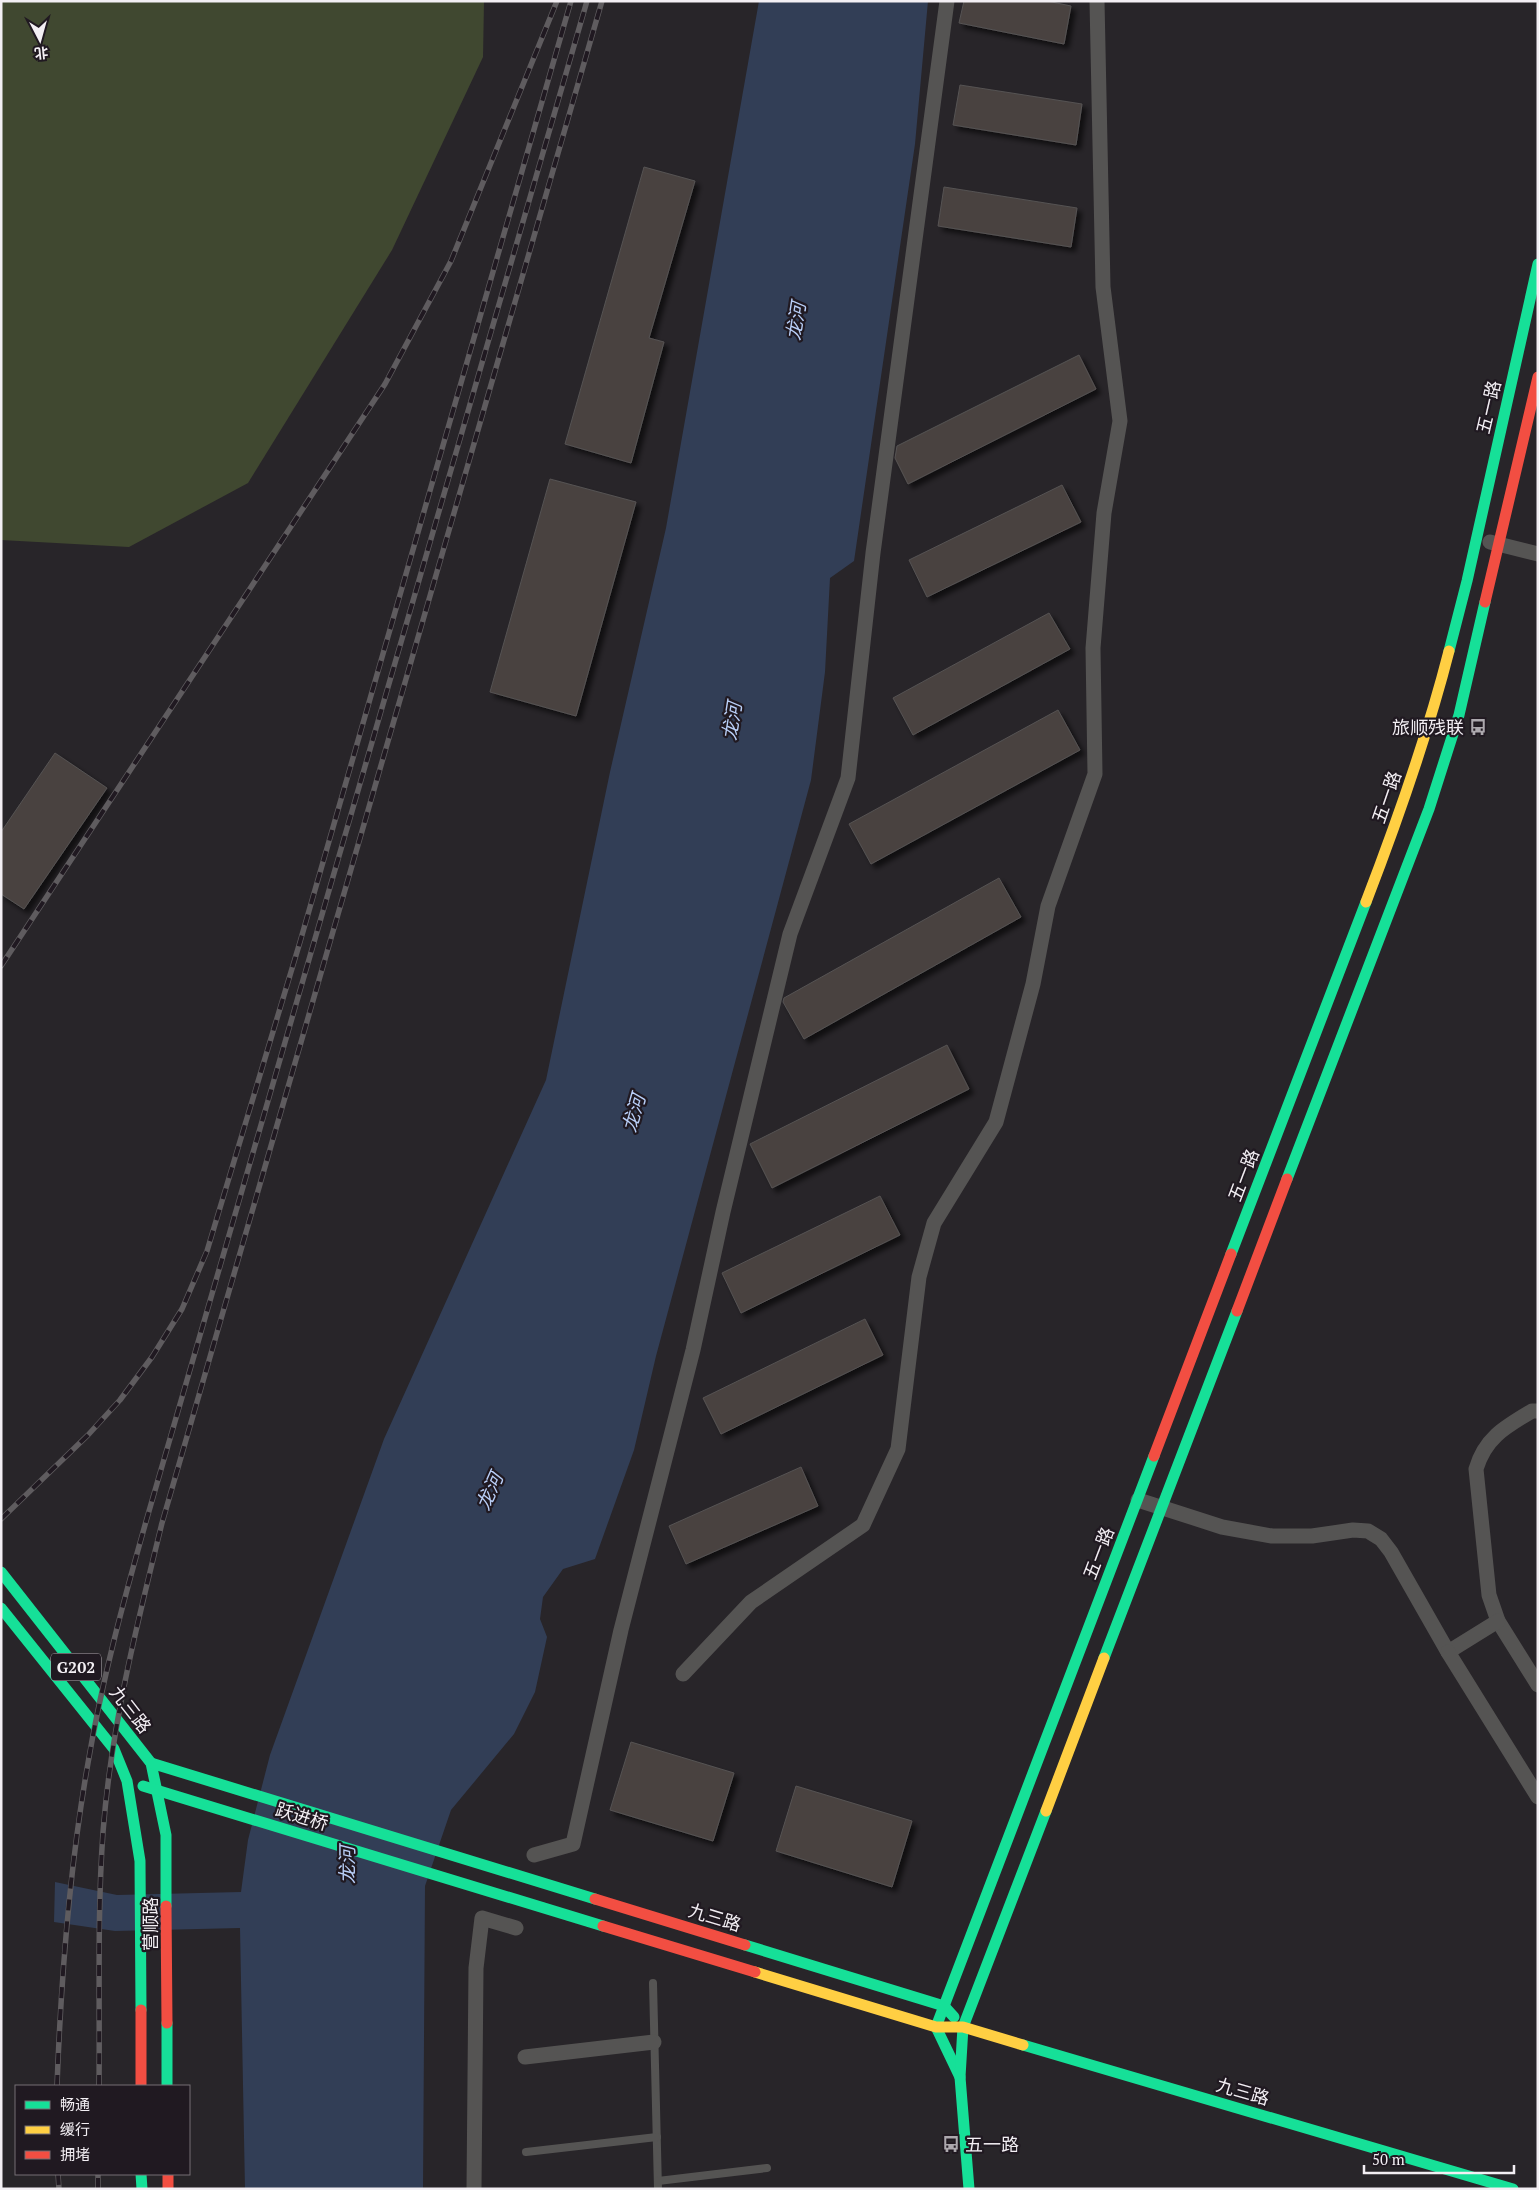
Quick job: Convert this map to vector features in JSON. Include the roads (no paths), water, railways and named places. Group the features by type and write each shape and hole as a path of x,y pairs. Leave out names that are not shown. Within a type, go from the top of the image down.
{"main road":[{"name":"五一路","path":"936,2027 1402,808 1434,710 1476,538 1538,264"},
{"path":"968,2189 960,2077 963,2027 1429,809 1458,715 1538,377"},
{"name":"九三路","path":"1,1572 143,1766"},
{"name":"G202","path":"1,1608 114,1748 128,1781"},
{"path":"143,1766 128,1781 158,1790"},
{"name":"营顺路","path":"143,1766 158,1790 166,1835 168,2085"},
{"name":"跃进桥","path":"143,1766 250,1793 449,1854"},
{"name":"营顺路","path":"128,1781 138,1836 141,1934 141,2085"},
{"name":"跃进桥","path":"158,1790 441,1876"},
{"name":"九三路","path":"449,1854 944,2006"},
{"name":"九三路","path":"441,1876 936,2027 963,2027 1513,2189"},
{"path":"944,2006 963,2027"},
{"path":"936,2027 960,2077"},
{"path":"142,2175 142,2189"},
{"path":"168,2175 168,2189"}],"street":[{"path":"534,1855 573,1844 621,1630 691,1359 723,1212 790,934 848,778 873,553 947,1"},
{"path":"683,1674 751,1602 863,1525 898,1449 919,1277 934,1223 996,1122 1033,984 1048,906 1095,774 1093,648 1104,513 1120,421 1103,287 1097,1"},
{"path":"1476,538 1538,554"},
{"path":"1538,1411 1532,1412 1499,1430 1480,1454 1476,1470 1489,1595 1498,1622 1538,1685"},
{"path":"1138,1500 1222,1527 1272,1536 1312,1536 1353,1530 1368,1532 1381,1539 1391,1552 1448,1652 1538,1797"},
{"path":"1448,1652 1498,1622"},
{"path":"474,2189 476,1968 482,1918 516,1928"},
{"path":"525,2057 654,2042"}],"lane":[{"path":"653,1983 658,2185 767,2168"},
{"path":"526,2152 657,2137"}],"water":[{"name":"龙河","path":"759,1 928,1 915,144 854,561 830,578 825,672 811,780 656,1356 634,1450 595,1559 563,1569 543,1597 540,1619 547,1637 535,1692 514,1734 451,1810 425,1886 423,2189 245,2189 240,1928 115,1931 54,1922 55,1882 117,1895 241,1892 248,1840 270,1755 384,1439 546,1080 610,772 666,528"}],"railway":[{"path":"1,966 385,384 451,261 557,1"},
{"path":"1,1519 88,1435 120,1400 152,1357 182,1309 207,1251 300,942 571,1"},
{"path":"57,2085 64,1965 81,1803 100,1701 114,1640 147,1518 587,1"},
{"path":"99,2085 99,1927 103,1832 112,1754 126,1676 143,1599 162,1523 602,1"},
{"path":"58,2175 59,2189"},
{"path":"98,2175 98,2189"}],"place":[{"name":"旅顺残联","path":"1478,727"},
{"name":"五一路","path":"951,2144"}]}
